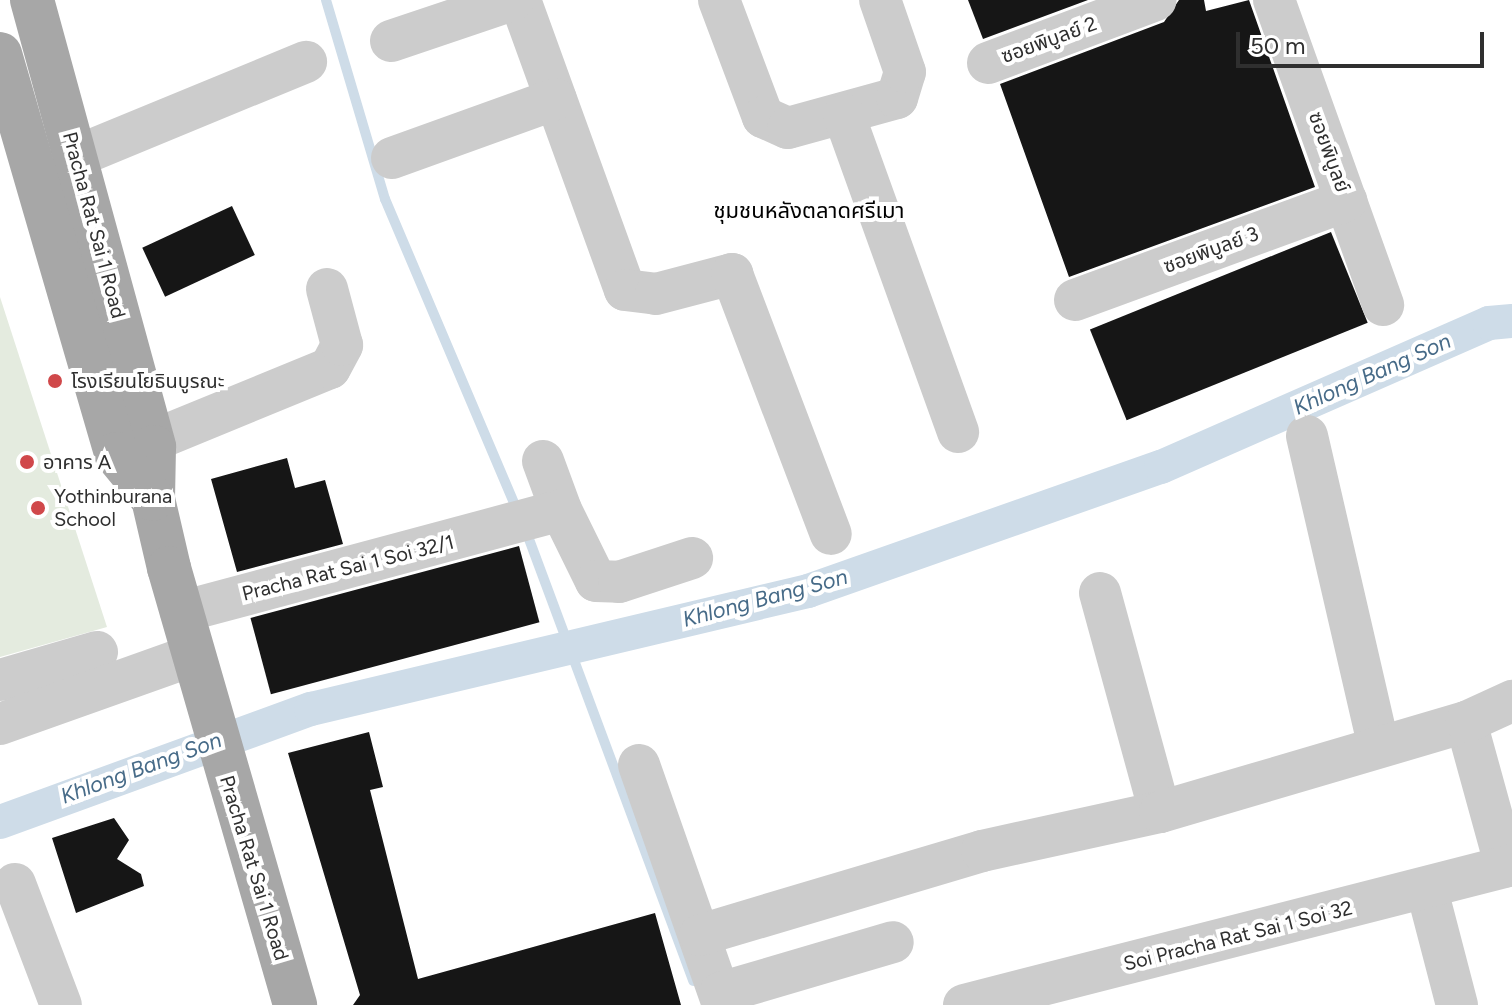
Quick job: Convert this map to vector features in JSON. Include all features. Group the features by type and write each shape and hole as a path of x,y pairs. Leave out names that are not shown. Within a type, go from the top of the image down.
{"main road":[{"name":"Pracha Rat Sai 1 Road","path":"38,2 75,157 152,441 153,499 181,612 295,1005"},
{"name":"Pracha Rat Sai 1 Road","path":"0,54 116,454 153,499"}],"street":[{"path":"391,41 513,0"},
{"path":"520,0 625,290 656,294 723,272 740,285 831,534"},
{"path":"719,0 763,117 788,128 897,98 904,87 880,0"},
{"name":"ซอยพิบูลย์ 2","path":"988,63 1156,0"},
{"name":"ซอยพิบูลย์","path":"1274,0 1383,305"},
{"path":"75,157 306,62"},
{"path":"392,158 556,99"},
{"path":"844,115 958,432"},
{"name":"ซอยพิบูลย์ 3","path":"1075,300 1346,201"},
{"path":"152,441 330,368 342,345 327,289"},
{"path":"1307,436 1378,744"},
{"path":"543,461 539,518 596,581 619,582 692,558"},
{"name":"Pracha Rat Sai 1 Soi 32/1","path":"181,612 539,518"},
{"path":"1100,593 1160,812"},
{"path":"0,680 97,652"},
{"path":"0,724 194,655"},
{"path":"700,935 982,851 1160,812 1378,744 1466,722 1512,701"},
{"path":"1466,722 1509,866"},
{"path":"639,765 721,999 893,942"},
{"name":"Soi Pracha Rat Sai 1 Soi 32","path":"964,1005 1046,994 1509,866"},
{"path":"15,884 61,1005"},
{"path":"1427,890 1457,1005"}],"shaded area":[{"name":"อาคาร A","path":"0,297 107,627 0,657"}],"building":[{"path":"968,0 1088,0 983,39"},
{"path":"1179,0 1204,0 1206,11 1249,0 1315,187 1069,277 1000,84 1164,22"},
{"path":"232,206 255,255 165,297 142,248"},
{"path":"1331,232 1368,323 1127,420 1090,329"},
{"path":"287,458 295,488 325,480 343,544 237,572 211,479"},
{"path":"519,546 539,622 271,694 250,618"},
{"path":"369,732 383,787 370,790 418,979 655,913 681,1005 353,1005 360,995 288,753"},
{"path":"114,818 129,840 117,859 141,874 144,886 76,913 52,838"}],"waterway":[{"path":"326,0 385,199 518,512"},
{"name":"Khlong Bang Son","path":"0,822 311,709 808,591 1161,467 1489,323 1512,321"},
{"path":"526,531 693,981"}],"place":[{"name":"โรงเรียนโยธินบูรณะ","path":"55,381"},
{"name":"อาคาร A","path":"27,462"},
{"name":"Yothinburana School","path":"38,508"}],"district":[{"name":"ชุมชนหลังตลาดศรีเมา","path":"809,211"}]}
